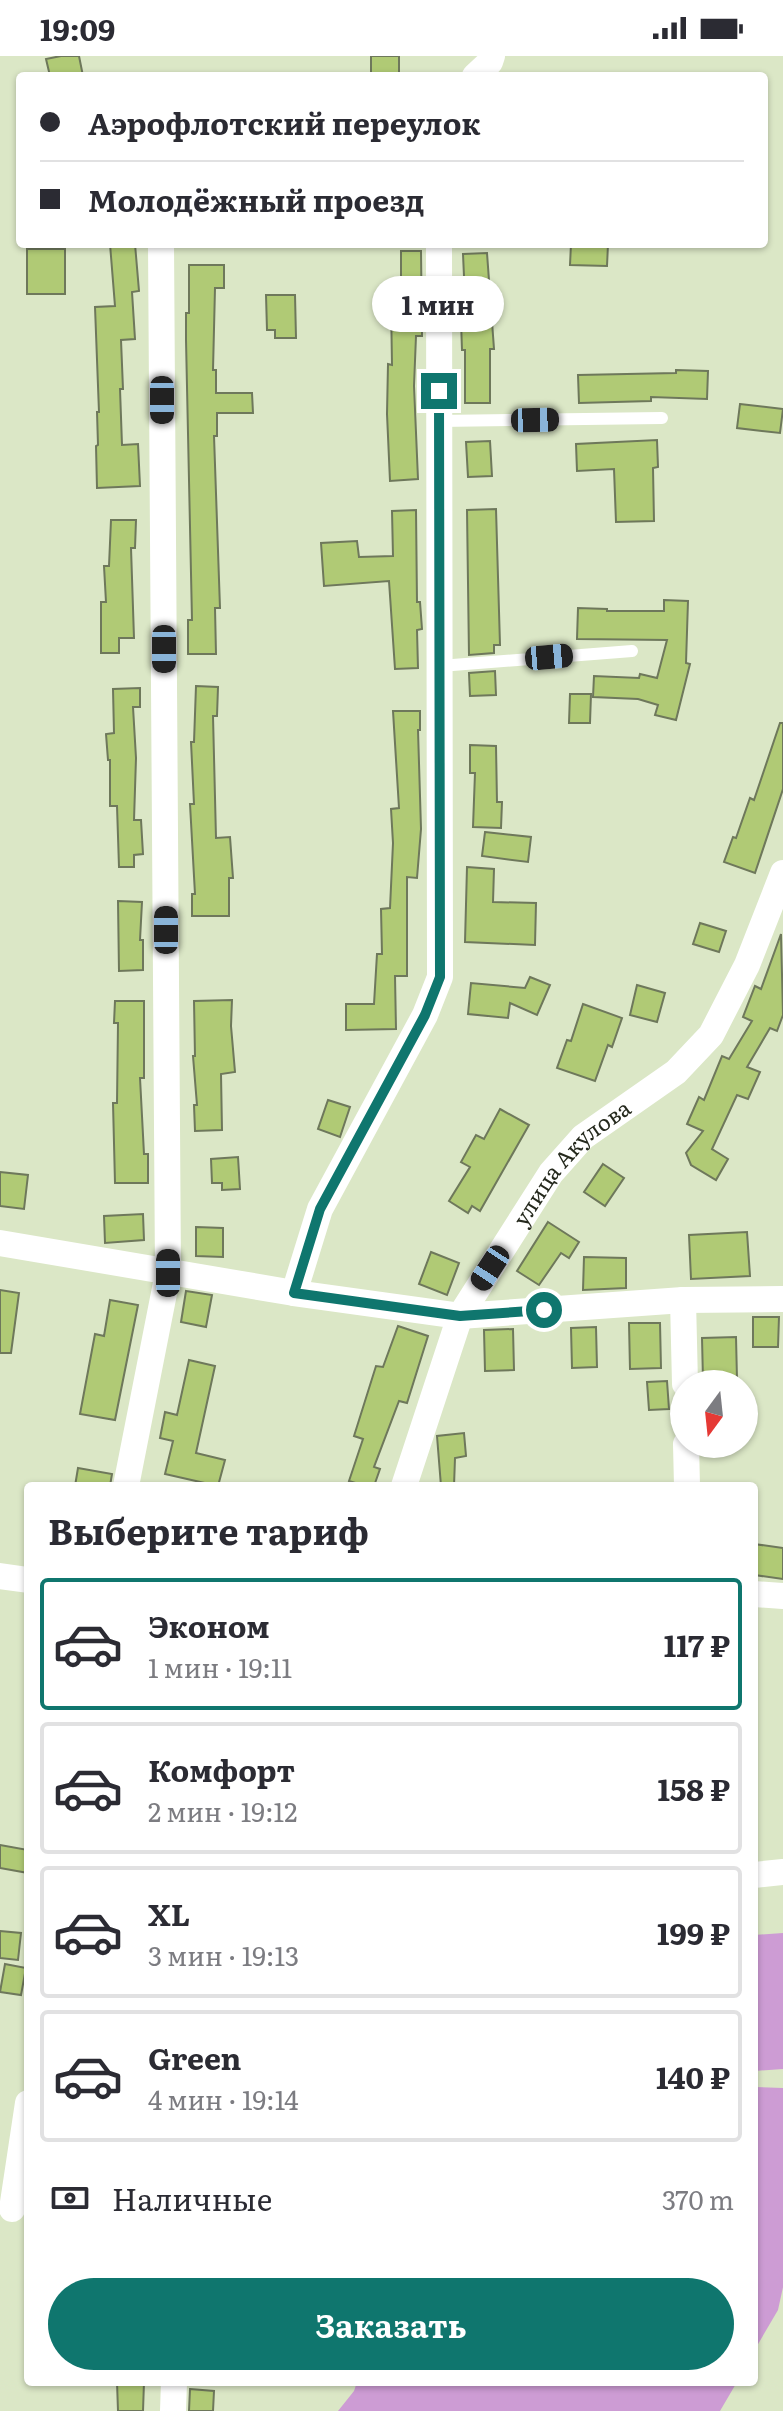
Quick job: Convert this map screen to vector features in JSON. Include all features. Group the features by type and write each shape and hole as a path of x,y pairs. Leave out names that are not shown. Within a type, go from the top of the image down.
{"street":[{"path":"127,1482 168,1273 161,248"},
{"path":"294,1293 320,1209 425,1015 440,977 439,248"},
{"name":"улица Акулова","path":"405,1482 460,1316 551,1173 583,1137 676,1072 711,1035 747,965 783,873"},
{"path":"0,1243 294,1293 460,1316 683,1300 783,1299"},
{"path":"683,1300 685,1370"},
{"path":"686,1458 687,1482"},
{"path":"0,1576 24,1579"},
{"path":"758,1594 783,1596"},
{"path":"758,1875 783,1872"},
{"path":"13,2208 24,2131"},
{"path":"173,2411 174,2386"}],"lane":[{"path":"439,421 662,418"},
{"path":"440,666 632,651"}],"shaded area":[{"path":"783,1933 783,2069 758,2071 758,1935"},
{"path":"758,2087 783,2088 783,2287 778,2310 758,2344"},
{"path":"356,2386 735,2386 720,2411 338,2411"}],"building":[{"path":"79,56 82,72 49,72 46,59"},
{"path":"371,56 399,56 399,72 371,72"},
{"path":"110,248 135,248 139,291 132,292 135,339 121,340 123,389 120,389 122,445 138,444 140,486 97,488 99,412 95,307 115,306"},
{"path":"571,248 608,248 607,266 570,265"},
{"path":"27,249 65,249 65,294 27,294"},
{"path":"401,251 421,251 422,336 416,336 414,386 418,479 390,481 388,364 392,365 391,302 401,302"},
{"path":"487,253 494,349 490,349 490,403 465,403 465,350 462,350 461,321 466,321 463,254"},
{"path":"189,265 224,265 224,288 215,288 213,370 216,370 216,393 252,393 253,413 217,413 217,436 214,436 220,608 215,608 216,654 188,654 188,620 192,620 186,340"},
{"path":"266,295 295,295 296,338 275,338 275,330 267,330"},
{"path":"676,370 708,371 707,399 651,397 651,401 579,403 578,375 676,373"},
{"path":"740,404 783,409 780,433 737,428"},
{"path":"657,440 658,467 653,468 654,521 616,522 614,469 577,471 576,444"},
{"path":"490,441 492,476 468,477 466,442"},
{"path":"496,509 500,645 494,645 494,653 469,655 467,510"},
{"path":"416,510 417,602 420,602 422,629 417,630 418,668 395,669 389,581 324,586 321,543 357,541 359,557 393,556 392,511"},
{"path":"111,520 136,520 135,548 131,548 134,638 119,638 119,653 101,653 101,602 106,602 104,566 109,566"},
{"path":"664,600 688,601 686,663 690,664 676,720 655,715 658,705 638,699 593,697 594,676 639,678 640,674 657,678 667,640 577,639 578,608 664,611"},
{"path":"495,671 496,695 470,696 469,673"},
{"path":"196,686 218,687 217,716 213,716 216,838 230,837 233,878 229,878 229,916 192,916 192,894 195,894 190,804 194,804 191,742 194,742"},
{"path":"140,688 140,707 133,707 136,758 134,820 141,820 143,854 134,855 134,867 119,867 117,806 110,806 110,760 106,734 114,733 113,689"},
{"path":"570,694 591,694 590,723 569,723"},
{"path":"393,711 420,711 421,829 417,878 407,877 407,976 395,976 396,1029 346,1030 346,1004 374,1004 377,954 382,954 381,909 390,908 391,809 399,808"},
{"path":"780,723 783,723 783,789 755,873 724,862 750,798 754,800"},
{"path":"470,745 496,746 497,802 502,802 501,828 473,827 475,773 470,773"},
{"path":"485,832 531,837 528,862 482,856"},
{"path":"467,867 494,869 493,902 536,903 535,945 465,942"},
{"path":"118,901 142,902 140,940 143,940 143,970 119,971"},
{"path":"700,923 726,931 719,952 693,944"},
{"path":"781,934 783,1015 777,1031 770,1028 747,1067 760,1072 748,1099 737,1095 712,1149 728,1159 716,1180 691,1165 686,1153 703,1131 687,1124 699,1097 704,1100 722,1056 729,1059 752,1021 743,1017 755,986 761,989"},
{"path":"530,977 550,985 537,1015 510,1003 508,1018 468,1014 471,983 525,988"},
{"path":"637,985 665,993 657,1022 630,1015"},
{"path":"232,1000 235,1072 221,1074 222,1130 195,1131 194,1001"},
{"path":"115,1001 144,1001 144,1078 140,1078 148,1183 115,1183 113,1103 117,1103 118,1023 114,1023"},
{"path":"583,1004 622,1018 595,1081 557,1068 567,1040 571,1041"},
{"path":"328,1100 350,1107 340,1137 318,1129"},
{"path":"500,1109 529,1125 480,1211 472,1206 468,1213 449,1201 470,1167 461,1162 476,1135 484,1139"},
{"path":"238,1157 240,1189 222,1190 222,1183 212,1183 211,1159"},
{"path":"603,1164 624,1178 605,1206 584,1192"},
{"path":"0,1172 28,1175 24,1209 0,1206"},
{"path":"143,1214 144,1240 105,1243 104,1216"},
{"path":"548,1222 579,1242 569,1258 561,1253 539,1285 517,1271"},
{"path":"196,1227 223,1228 223,1257 196,1256"},
{"path":"747,1232 750,1276 691,1279 689,1235"},
{"path":"431,1252 459,1263 447,1295 419,1284"},
{"path":"584,1257 626,1258 626,1288 583,1290"},
{"path":"0,1290 19,1293 11,1353 0,1353"},
{"path":"186,1291 212,1295 206,1327 181,1322"},
{"path":"110,1300 138,1305 115,1420 80,1414 95,1334 104,1336"},
{"path":"753,1317 779,1317 778,1347 753,1347"},
{"path":"629,1323 660,1323 661,1368 630,1369"},
{"path":"398,1326 428,1336 407,1403 399,1401 374,1467 380,1469 375,1482 352,1482 349,1481 363,1439 354,1436 376,1366 383,1367"},
{"path":"596,1327 597,1367 572,1368 571,1328"},
{"path":"513,1329 514,1370 485,1371 484,1330"},
{"path":"736,1337 737,1370 703,1370 702,1338"},
{"path":"189,1360 215,1366 196,1453 225,1460 219,1482 200,1482 165,1474 173,1441 160,1438 165,1412 177,1415"},
{"path":"667,1381 669,1409 649,1410 647,1382"},
{"path":"464,1433 466,1456 455,1458 454,1482 441,1482 437,1436"},
{"path":"78,1468 112,1474 111,1482 76,1482"},
{"path":"758,1545 783,1548 783,1579 758,1576"},
{"path":"0,1845 24,1849 24,1872 0,1868"},
{"path":"0,1931 21,1933 18,1960 0,1958"},
{"path":"5,1964 24,1968 21,1995 0,1992"},
{"path":"117,2386 144,2386 143,2411 118,2411"},
{"path":"190,2389 214,2391 213,2411 189,2411"}],"route":[{"path":"439,391 440,977 425,1015 320,1209 294,1293 460,1316 544,1310"}]}
